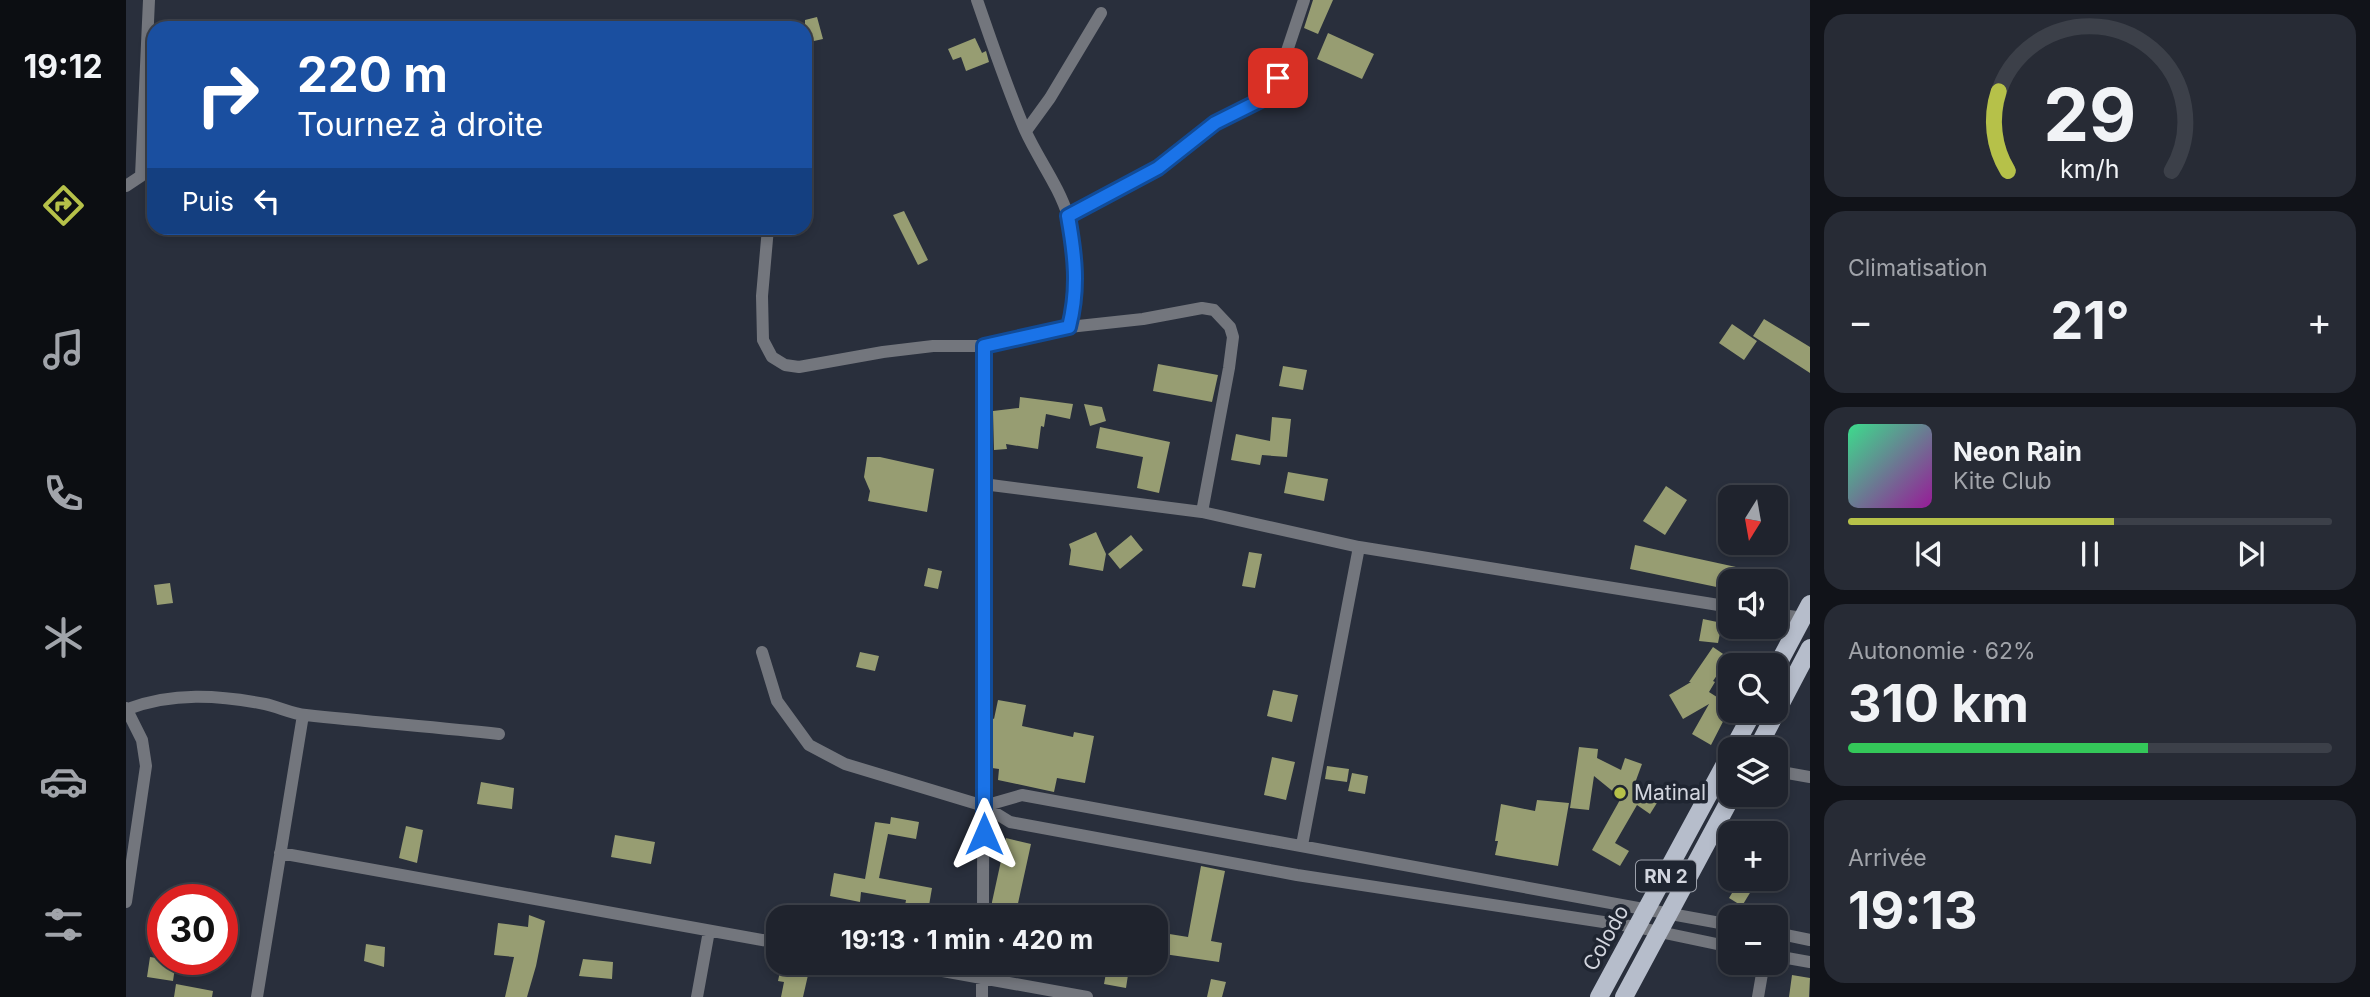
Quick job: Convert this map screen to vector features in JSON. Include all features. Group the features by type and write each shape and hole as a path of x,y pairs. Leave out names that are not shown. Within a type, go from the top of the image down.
{"main road":[{"path":"1784,653 1806,611"},
{"path":"1763,737 1810,648"},
{"name":"Colodo","path":"1599,997 1718,777"},
{"name":"RN 2","path":"1624,997 1726,807"}],"street":[{"path":"148,21 149,0"},
{"path":"977,0 1026,131 1068,216 1076,269 1075,304 1069,327"},
{"path":"1068,216 1158,168 1215,123 1267,97 1278,78 1304,0"},
{"path":"1026,131 1050,98 1101,13"},
{"path":"126,186 141,176 147,44"},
{"path":"767,235 762,296 762,340 772,357 785,365 799,367 933,346 984,346 1069,327 1143,319 1202,308 1214,310 1230,327 1233,337 1202,512"},
{"path":"983,905 984,346"},
{"path":"984,484 1202,512 1359,547 1718,605"},
{"path":"1302,845 1359,547"},
{"path":"1788,613 1806,611"},
{"path":"762,652 777,701 809,745 845,764 984,806 1010,822 1297,874 1660,931 1718,944"},
{"path":"126,902 130,845 146,766 142,740 127,708 165,698 234,698 268,704 303,715 499,734"},
{"path":"257,997 303,715"},
{"path":"1788,773 1810,777"},
{"path":"984,806 1022,795 1718,923"},
{"path":"280,853 766,941"},
{"path":"697,997 709,931"},
{"path":"1788,935 1810,940"},
{"path":"1788,958 1810,962"},
{"path":"965,975 1087,997"},
{"path":"1758,997 1762,975"},
{"path":"982,978 982,997"}],"building":[{"path":"1313,0 1333,0 1318,34 1304,28"},
{"path":"817,17 823,39 812,41 812,21 805,20"},
{"path":"1328,33 1374,54 1362,79 1317,59"},
{"path":"975,38 982,53 986,51 989,62 966,71 961,57 953,60 948,49"},
{"path":"904,211 928,260 918,265 893,215"},
{"path":"1764,319 1810,347 1810,373 1753,336"},
{"path":"1732,324 1757,341 1744,360 1719,343"},
{"path":"1158,364 1218,375 1212,402 1153,391"},
{"path":"1283,366 1307,370 1303,390 1279,386"},
{"path":"1020,397 1073,404 1070,419 1046,414 1044,427 1041,426 1038,449 1006,444 1007,449 994,450 993,411 1019,408"},
{"path":"1084,404 1102,407 1106,421 1090,426"},
{"path":"1272,417 1291,419 1287,457 1262,455 1260,465 1231,460 1236,434 1270,441"},
{"path":"1100,427 1170,442 1159,493 1137,488 1143,457 1096,448"},
{"path":"867,457 880,457 934,469 927,512 868,501 870,491 864,477"},
{"path":"1288,472 1328,479 1324,501 1284,493"},
{"path":"1666,486 1687,500 1665,535 1643,521"},
{"path":"1096,532 1106,554 1103,571 1069,565 1069,544"},
{"path":"1131,535 1143,550 1120,569 1108,554"},
{"path":"1635,545 1736,567 1718,569 1718,587 1630,569"},
{"path":"1249,552 1262,554 1255,588 1242,586"},
{"path":"928,568 942,571 938,589 924,586"},
{"path":"170,583 173,603 157,605 154,585"},
{"path":"1703,619 1718,622 1718,643 1699,641"},
{"path":"1713,647 1722,653 1718,653 1718,674 1709,692 1718,698 1718,723 1722,723 1711,745 1692,734 1709,704 1683,719 1669,695 1689,682"},
{"path":"860,652 879,656 875,671 856,667"},
{"path":"1273,690 1298,695 1292,722 1267,716"},
{"path":"998,700 1026,705 1022,726 1073,737 1074,732 1094,736 1085,783 1057,778 1054,792 998,780 999,769 992,768 992,718 994,719"},
{"path":"1579,747 1598,749 1597,758 1621,770 1625,758 1642,764 1635,783 1660,798 1650,814 1637,805 1615,843 1629,851 1620,866 1592,850 1621,798 1594,776 1589,810 1570,808"},
{"path":"1272,757 1295,762 1286,800 1264,795"},
{"path":"1327,766 1349,769 1347,782 1325,779"},
{"path":"1352,773 1368,776 1365,794 1348,791"},
{"path":"481,782 514,788 512,809 477,804"},
{"path":"1537,800 1569,803 1558,866 1495,855 1501,804 1535,811"},
{"path":"891,817 919,822 916,839 888,834 879,878 932,888 929,905 905,905 906,900 861,892 860,902 830,896 834,873 865,879 875,822 890,824"},
{"path":"406,826 423,830 417,863 399,858"},
{"path":"615,835 655,842 651,864 611,857"},
{"path":"1006,838 1031,844 1018,905 992,905"},
{"path":"1201,866 1225,871 1211,941 1222,943 1219,962 1168,955 1168,934 1188,937"},
{"path":"1733,891 1751,891 1743,905 1729,898"},
{"path":"529,915 545,921 527,997 505,997 514,957 494,955 498,923 528,927"},
{"path":"366,944 385,947 384,967 364,961"},
{"path":"583,959 613,962 612,979 579,976"},
{"path":"147,975 174,975 173,981"},
{"path":"779,975 808,975 803,997 781,997 784,982 778,981"},
{"path":"1106,975 1128,975 1126,988 1104,984"},
{"path":"1792,975 1810,978 1809,997 1789,997"},
{"path":"1211,979 1226,982 1222,997 1207,997"},
{"path":"176,984 213,991 212,997 174,997"}],"place":[{"name":"Matinal","path":"1620,793"}],"route":[{"path":"984,834 984,346 1069,327 1075,304 1076,269 1068,216 1158,168 1215,123 1267,97 1278,78"}]}
